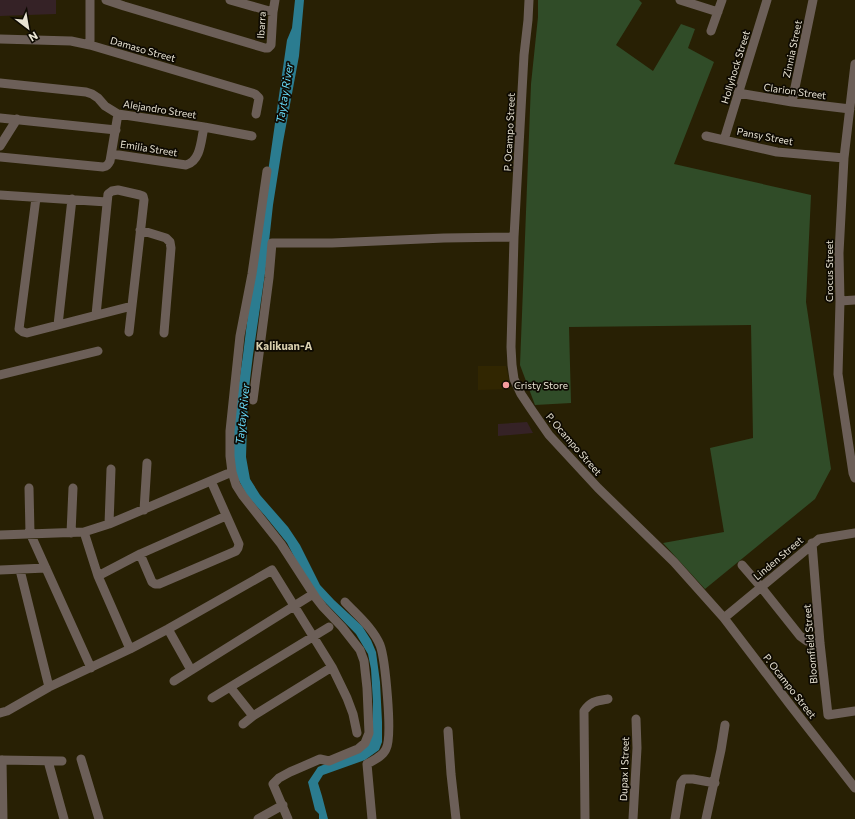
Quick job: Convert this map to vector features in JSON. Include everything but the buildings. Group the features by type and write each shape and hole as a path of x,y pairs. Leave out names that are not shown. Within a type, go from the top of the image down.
{"street":[{"path":"90,0 90,45"},
{"path":"106,0 127,3"},
{"path":"230,0 273,12"},
{"name":"Ibarra","path":"127,3 268,48 271,45 275,0"},
{"name":"P. Ocampo Street","path":"529,0 524,55 514,237 512,359 514,378 521,394 536,418 550,435 598,488 674,562 724,618 855,788"},
{"path":"680,0 718,12"},
{"path":"711,31 722,0"},
{"name":"Hollyhock Street","path":"724,140 767,0"},
{"name":"Zinnia Street","path":"792,102 813,0"},
{"name":"Damaso Street","path":"0,39 71,41 90,45 255,94 259,98 256,114"},
{"name":"Crocus Street","path":"855,64 844,158 839,252 840,301 838,374 855,478"},
{"name":"Alejandro Street","path":"0,83 86,92 98,98 105,106 118,114 252,136"},
{"name":"Clarion Street","path":"738,93 792,102 850,109"},
{"path":"0,157 103,167 108,165 112,154 118,114"},
{"name":"Emilia Street","path":"0,118 116,130"},
{"path":"0,146 17,119"},
{"name":"Emilia Street","path":"112,154 186,165 190,164 198,155 204,127"},
{"name":"Pansy Street","path":"706,136 777,152 844,158"},
{"path":"267,171 252,274 240,336 230,431 230,456 232,472 236,485 243,496 281,544 316,598 360,650 364,661 369,733 366,743 358,749 329,760 320,759 290,772 279,778 273,784 288,819"},
{"path":"96,315 108,194 112,191 118,190 143,196 144,200 129,332"},
{"path":"0,195 107,202"},
{"path":"36,198 19,329 27,333 132,306"},
{"path":"58,325 72,200"},
{"path":"140,230 166,238 170,242 171,248 164,333"},
{"path":"253,400 269,278 272,243 332,243 444,238 514,237"},
{"path":"840,301 855,300"},
{"path":"0,375 98,351"},
{"path":"144,510 147,463"},
{"path":"109,524 111,469"},
{"path":"0,535 84,532 144,510 227,474"},
{"path":"140,554 152,582 159,584 238,548 239,544 211,481"},
{"path":"29,488 30,533 91,668"},
{"path":"71,533 73,488"},
{"path":"98,576 140,554 226,516"},
{"path":"84,532 98,576 130,649"},
{"name":"Linden Street","path":"724,618 812,543 819,539 855,533"},
{"name":"Bloomfield Street","path":"812,543 820,643 828,715 855,712"},
{"path":"742,565 761,586 800,636 807,641 820,643"},
{"path":"0,570 46,568"},
{"path":"20,570 49,687"},
{"path":"0,713 49,687 130,649 272,570 332,667 347,698 353,714 357,733"},
{"path":"174,681 310,596"},
{"path":"345,602 364,622 380,644 385,675 388,744 383,753 367,764 372,819"},
{"path":"212,698 329,627"},
{"path":"168,629 191,670"},
{"path":"243,724 253,716 332,667"},
{"path":"230,687 253,716"},
{"path":"585,819 584,711 589,704 595,701 608,699"},
{"name":"Dupax I Street","path":"633,819 637,748 636,719"},
{"path":"706,819 725,725"},
{"path":"448,731 456,819"},
{"path":"81,759 99,819"},
{"path":"3,819 1,760 62,761"},
{"path":"48,761 64,819"},
{"path":"675,819 681,783 684,779 714,783"},
{"path":"258,819 283,805"}],"shaded area":[{"path":"0,0 56,0 56,14 0,16"},
{"path":"478,366 506,366 511,389 478,390"},
{"path":"527,422 533,433 498,436 498,424"}],"green space":[{"path":"538,0 639,0 642,3 616,45 653,71 681,24 695,29 688,48 714,62 674,164 811,195 806,302 831,469 815,499 705,589 663,543 724,532 710,448 753,438 751,325 569,327 571,403 535,405 520,365 531,84 538,17"}],"water":[{"name":"Taytay River","path":"295,0 304,0 299,56 273,205 267,260 253,355 248,396 246,457 250,479 260,495 288,527 300,545 320,585 362,626 371,640 376,652 380,682 382,742 379,750 365,760 323,775 318,783 328,819 319,819 319,814 315,810 308,782 318,767 350,754 372,733 373,702 371,669 368,654 356,634 317,594 301,570 287,543 246,494 236,475 232,447 251,290 287,40 292,28"}],"place":[{"name":"Cristy Store","path":"506,385"}],"district":[{"name":"Kalikuan-A","path":"284,345"}]}
